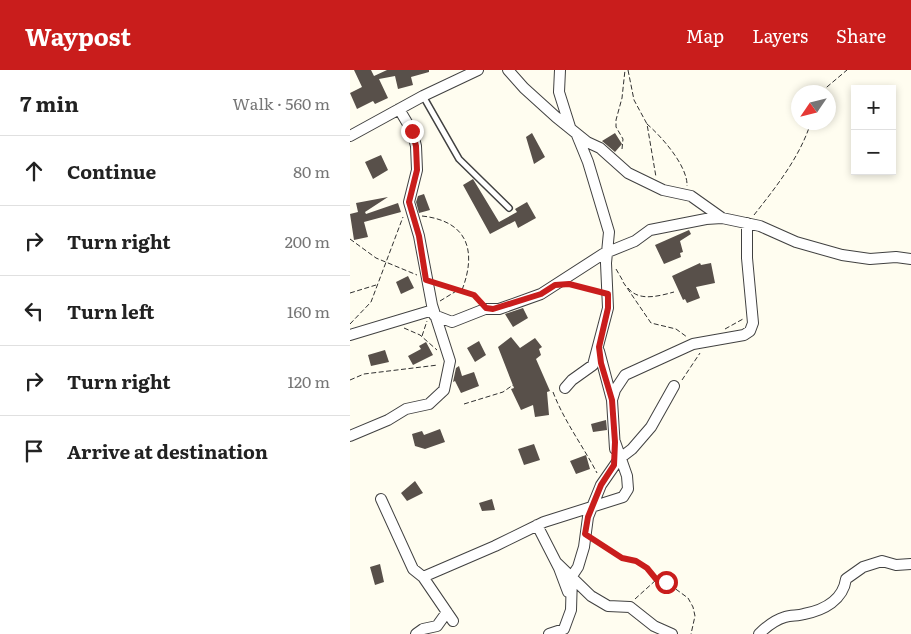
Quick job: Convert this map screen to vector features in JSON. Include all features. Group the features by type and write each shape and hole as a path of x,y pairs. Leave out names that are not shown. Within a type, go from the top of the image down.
{"street":[{"path":"350,136 423,96 478,70"},
{"path":"508,70 524,88 574,132 600,148 628,173 669,192 686,194 722,218"},
{"path":"560,70 559,92 591,170 609,232 606,253 608,308 599,347 593,365 572,380 565,388"},
{"path":"350,436 388,420 406,409 429,404 444,390 448,359 432,311 409,202 417,170 416,146 412,131 399,110"},
{"path":"350,335 432,311 452,322 486,308 498,309 541,294 606,253 635,241 650,230 697,220 722,218 748,223 796,242 842,255 870,259 896,257 911,259"},
{"path":"612,400 615,390 625,375 693,344 744,335 750,331 753,323 747,258 748,223"},
{"path":"422,577 537,525 623,496 628,489 627,476 617,462 612,400 601,363 599,347"},
{"path":"549,634 564,629 569,620 572,576 578,567 593,505 602,482 617,462 651,427 674,386"},
{"path":"381,499 413,569 422,577 450,617 437,626 423,629 416,634"},
{"path":"537,525 557,563 570,598"},
{"path":"759,634 769,625 785,617 806,614 837,601 844,590 846,579 863,566 882,560 896,565 911,564"},
{"path":"557,563 591,596 608,606 624,606 636,610 649,623 672,634"}],"lane":[{"path":"423,96 451,147 466,168 509,208"}],"path":[{"path":"622,149 623,139 616,127 616,120 622,98 625,70"},
{"path":"628,70 634,100 647,124 668,146 686,175 688,183 686,194"},
{"path":"829,85 847,70"},
{"path":"647,124 656,186"},
{"path":"748,223 774,190 799,151 808,130"},
{"path":"350,324 371,302 409,202"},
{"path":"413,215 448,223 464,238 470,257 469,270 462,290"},
{"path":"350,239 373,256 426,280 462,290 478,298 486,308"},
{"path":"616,268 623,282 651,323 676,330 693,344"},
{"path":"623,282 631,292 640,296 655,297 674,292"},
{"path":"555,285 569,284 608,294"},
{"path":"350,293 377,285"},
{"path":"422,336 432,311 458,289"},
{"path":"392,322 422,336 448,359"},
{"path":"350,380 364,374 448,359"},
{"path":"464,404 503,392 513,385"},
{"path":"553,392 566,420 578,437 602,482"},
{"path":"585,534 622,558 636,561 647,568 656,579 677,589 693,607 695,616 691,634"},
{"path":"624,606 656,579"}],"building":[{"path":"354,70 371,70 374,76 387,70 429,70 429,72 411,77 413,85 398,89 395,76 379,79 388,98 375,104 373,101 357,109 350,93 362,87"},
{"path":"532,133 545,157 534,164 526,137"},
{"path":"615,133 622,144 615,152 602,141"},
{"path":"381,155 388,170 373,179 365,162"},
{"path":"473,179 499,222 517,212 515,209 527,202 536,218 518,228 515,221 490,234 463,185"},
{"path":"424,194 430,210 419,213 416,202 418,196"},
{"path":"388,197 365,212 366,214 398,203 401,212 364,222 368,237 354,240 350,214 358,212 356,203"},
{"path":"689,230 691,234 680,241 683,252 680,253 681,257 664,264 655,245"},
{"path":"700,263 701,265 711,263 715,283 696,287 700,298 687,303 685,299 683,300 672,276"},
{"path":"408,276 414,288 401,294 396,282"},
{"path":"523,308 528,318 513,327 505,314"},
{"path":"511,337 520,348 535,338 542,347 539,349 541,355 536,359 550,391 547,392 549,415 535,417 533,405 521,410 511,389 514,388 498,347"},
{"path":"479,341 486,355 475,362 467,348"},
{"path":"426,342 433,355 413,365 408,356 421,349 419,346"},
{"path":"385,350 389,362 371,366 368,355"},
{"path":"459,366 462,376 474,372 479,386 461,393 455,381 453,382 456,368"},
{"path":"606,420 607,430 593,432 591,424"},
{"path":"440,429 445,442 425,449 415,446 412,434 422,431 424,435"},
{"path":"534,444 540,460 524,465 518,449"},
{"path":"586,455 590,469 576,474 570,461"},
{"path":"415,481 423,493 407,501 401,493"},
{"path":"492,499 495,510 482,511 479,503"},
{"path":"380,564 384,582 375,585 370,567"}],"route":[{"path":"412,131 416,146 417,170 409,202 419,236 426,280 474,295 486,308 493,309 541,294 555,285 569,284 592,292 608,294 608,308 599,347 601,363 612,400 615,442 614,465 601,485 588,517 585,534 601,545 608,547 618,556 636,561 647,568 656,579 666,582"}]}
